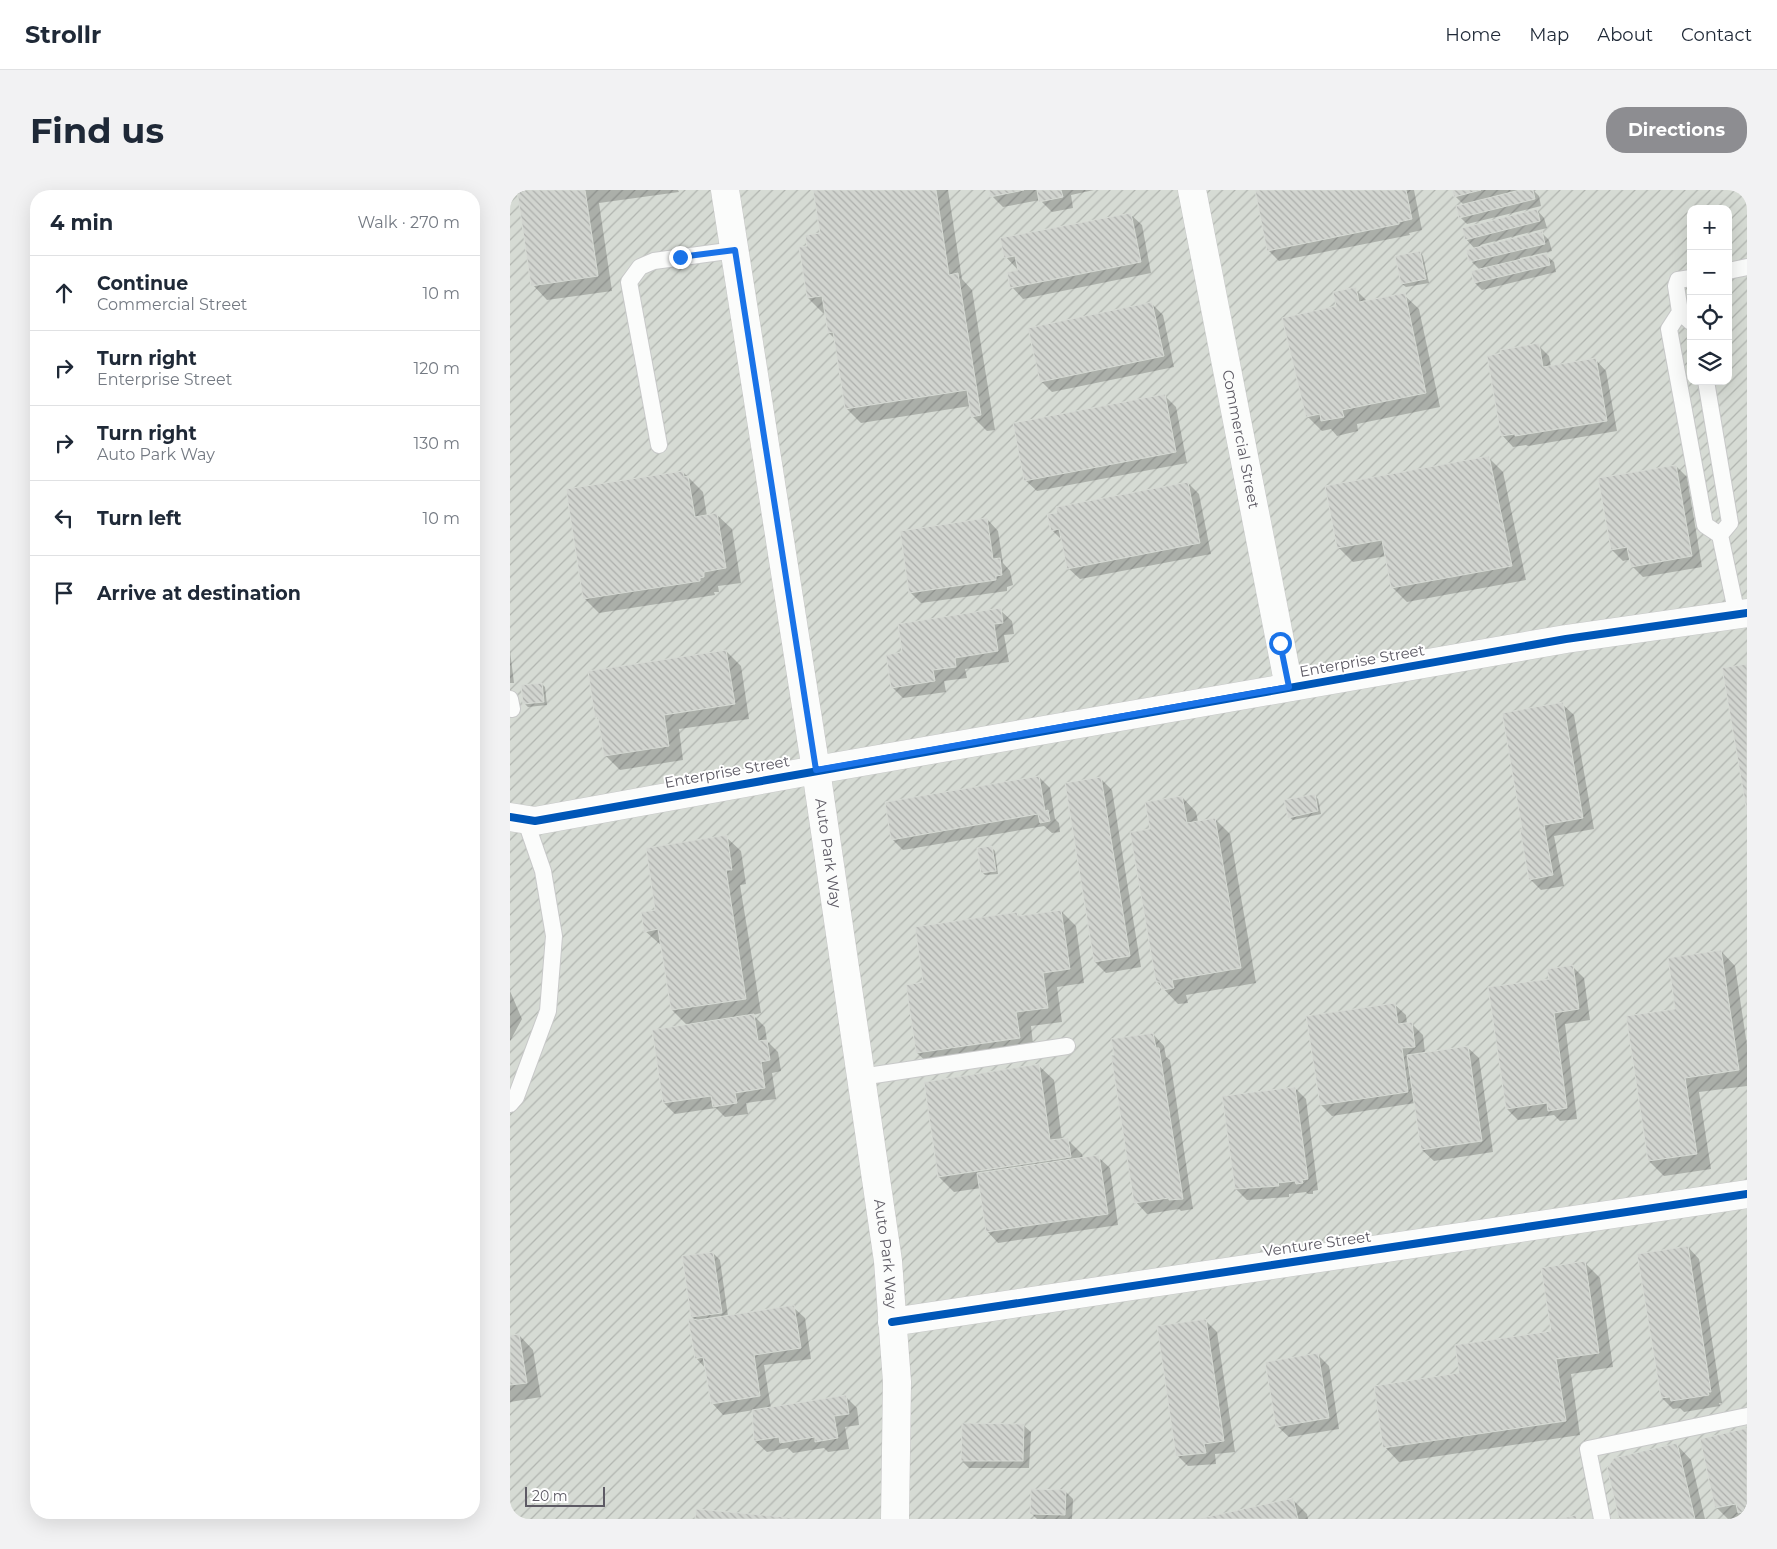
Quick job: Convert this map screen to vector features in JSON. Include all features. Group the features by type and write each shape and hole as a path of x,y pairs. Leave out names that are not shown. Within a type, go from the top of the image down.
{"street":[{"name":"Auto Park Way","path":"725,190 816,770 888,1261 897,1382 896,1519"},
{"name":"Commercial Street","path":"1192,190 1289,687"},
{"name":"Enterprise Street","path":"518,818 535,821 1566,639 1742,614"},
{"name":"Venture Street","path":"892,1322 1747,1194"}],"lane":[{"path":"659,445 629,282 640,267 654,261 735,250"},
{"path":"1732,270 1747,267"},
{"path":"1687,279 1678,280 1676,286 1686,317 1669,329 1705,525 1720,536 1742,614"},
{"path":"1707,385 1730,523 1720,536"},
{"path":"1689,434 1714,428"},
{"path":"510,1104 516,1097 548,1011 554,936 544,871 518,818"},
{"path":"861,1077 1067,1046"},
{"path":"1602,1519 1588,1449 1747,1416"}],"shaded area":[{"path":"510,190 1747,190 1747,1519 510,1519"}],"building":[{"path":"517,190 585,190 598,276 531,286"},
{"path":"813,190 936,190 949,275 958,273 981,415 971,417 967,390 845,409 833,332 828,333 822,296 807,298 799,247 807,246 805,235 820,233"},
{"path":"989,190 1024,190 990,197"},
{"path":"1037,190 1061,190 1063,197 1039,202"},
{"path":"1255,190 1406,190 1412,219 1399,222 1399,224 1267,251"},
{"path":"1452,190 1481,190 1454,197"},
{"path":"1520,190 1533,190 1535,199 1459,218 1456,206"},
{"path":"1537,209 1540,221 1465,240 1462,228"},
{"path":"1131,213 1141,262 1010,288 1007,272 1018,270 1015,256 1004,258 1000,238"},
{"path":"1542,231 1545,244 1469,262 1466,250"},
{"path":"1420,251 1426,279 1401,284 1395,256"},
{"path":"1547,253 1550,265 1474,283 1471,271"},
{"path":"1356,287 1359,302 1405,293 1426,393 1342,410 1344,417 1321,421 1320,414 1306,417 1282,318 1336,306 1333,292"},
{"path":"1152,302 1164,356 1040,382 1028,328"},
{"path":"1539,343 1543,367 1596,358 1607,421 1515,436 1515,434 1501,436 1487,356 1501,353 1500,350"},
{"path":"1165,394 1176,452 1024,481 1013,423"},
{"path":"1489,456 1512,566 1391,588 1382,540 1337,548 1325,486"},
{"path":"1676,465 1692,556 1631,567 1627,547 1611,550 1598,478"},
{"path":"683,471 684,477 688,476 695,517 717,513 726,568 704,572 704,577 700,578 700,581 583,599 566,489"},
{"path":"1188,482 1200,543 1067,569 1059,529 1051,531 1047,514 1057,513 1056,507"},
{"path":"987,518 993,559 1000,558 1002,575 996,576 996,580 909,593 900,531"},
{"path":"1001,608 1003,623 994,624 998,651 955,658 956,667 933,670 935,681 891,688 886,655 902,652 898,624"},
{"path":"726,650 735,704 664,715 669,746 604,756 598,717 595,718 588,671"},
{"path":"1747,664 1747,813 1722,668"},
{"path":"542,683 544,702 523,704 521,685"},
{"path":"1563,702 1583,818 1544,825 1553,875 1529,880 1502,713"},
{"path":"1039,776 1045,811 1048,810 1050,821 1040,823 1038,814 891,840 885,802"},
{"path":"1101,777 1130,956 1094,962 1065,783"},
{"path":"1315,794 1318,811 1288,818 1284,800"},
{"path":"1182,796 1187,823 1215,818 1241,968 1172,980 1174,988 1162,990 1160,982 1156,982 1130,832 1150,829 1145,802"},
{"path":"727,835 732,870 726,870 746,999 671,1010 658,929 644,932 641,912 655,910 646,848"},
{"path":"992,846 996,871 981,873 977,848"},
{"path":"1061,910 1070,969 1043,973 1048,1008 1016,1012 1020,1038 916,1053 906,985 923,982 915,927 1017,912 1018,916"},
{"path":"1721,950 1739,1070 1685,1078 1697,1154 1648,1161 1626,1016 1675,1009 1668,958"},
{"path":"1573,965 1579,1009 1554,1013 1567,1108 1548,1111 1547,1103 1506,1109 1488,987 1549,979 1547,969"},
{"path":"1395,1003 1398,1024 1412,1022 1415,1047 1402,1048 1408,1092 1320,1105 1306,1016"},
{"path":"754,1014 758,1041 767,1040 770,1060 761,1062 765,1088 735,1093 737,1103 713,1107 711,1096 663,1103 652,1030"},
{"path":"1153,1033 1156,1048 1159,1048 1183,1199 1169,1200 1169,1198 1134,1203 1111,1055 1114,1055 1111,1039"},
{"path":"1468,1046 1482,1141 1421,1150 1407,1055"},
{"path":"1039,1064 1050,1140 1068,1138 1071,1157 938,1177 924,1082"},
{"path":"1295,1087 1308,1179 1302,1180 1303,1183 1296,1184 1295,1181 1278,1183 1279,1186 1235,1189 1222,1096"},
{"path":"1099,1155 1108,1214 986,1232 977,1173"},
{"path":"1688,1246 1711,1392 1708,1392 1709,1395 1671,1401 1670,1397 1661,1398 1637,1254"},
{"path":"713,1252 722,1313 691,1317 682,1256"},
{"path":"1585,1261 1599,1353 1556,1359 1566,1421 1383,1448 1374,1386 1459,1373 1455,1345 1551,1331 1541,1268"},
{"path":"794,1305 801,1348 754,1355 760,1396 711,1404 703,1357 695,1359 688,1318 698,1320"},
{"path":"1206,1319 1224,1441 1204,1444 1206,1453 1176,1456 1157,1326"},
{"path":"519,1334 527,1383 510,1385 510,1335"},
{"path":"1318,1353 1329,1418 1276,1427 1265,1362"},
{"path":"846,1395 849,1414 834,1416 838,1438 815,1442 815,1437 780,1443 779,1437 754,1441 752,1410"},
{"path":"962,1423 1024,1424 1023,1461 961,1461"},
{"path":"1747,1428 1747,1511 1738,1513 1736,1504 1715,1508 1700,1439"},
{"path":"1677,1443 1695,1519 1619,1519 1607,1468 1614,1458"},
{"path":"1031,1489 1066,1490 1065,1515 1030,1514"},
{"path":"1293,1498 1298,1519 1198,1519"},
{"path":"696,1509 805,1519 695,1519"},
{"path":"1576,1515 1577,1519 1559,1519"}],"cycle path":[{"path":"510,817 535,821 1566,639 1747,613"},
{"path":"892,1322 1747,1194"}],"route":[{"path":"680,257 735,250 816,770 1289,687 1280,643"}]}
